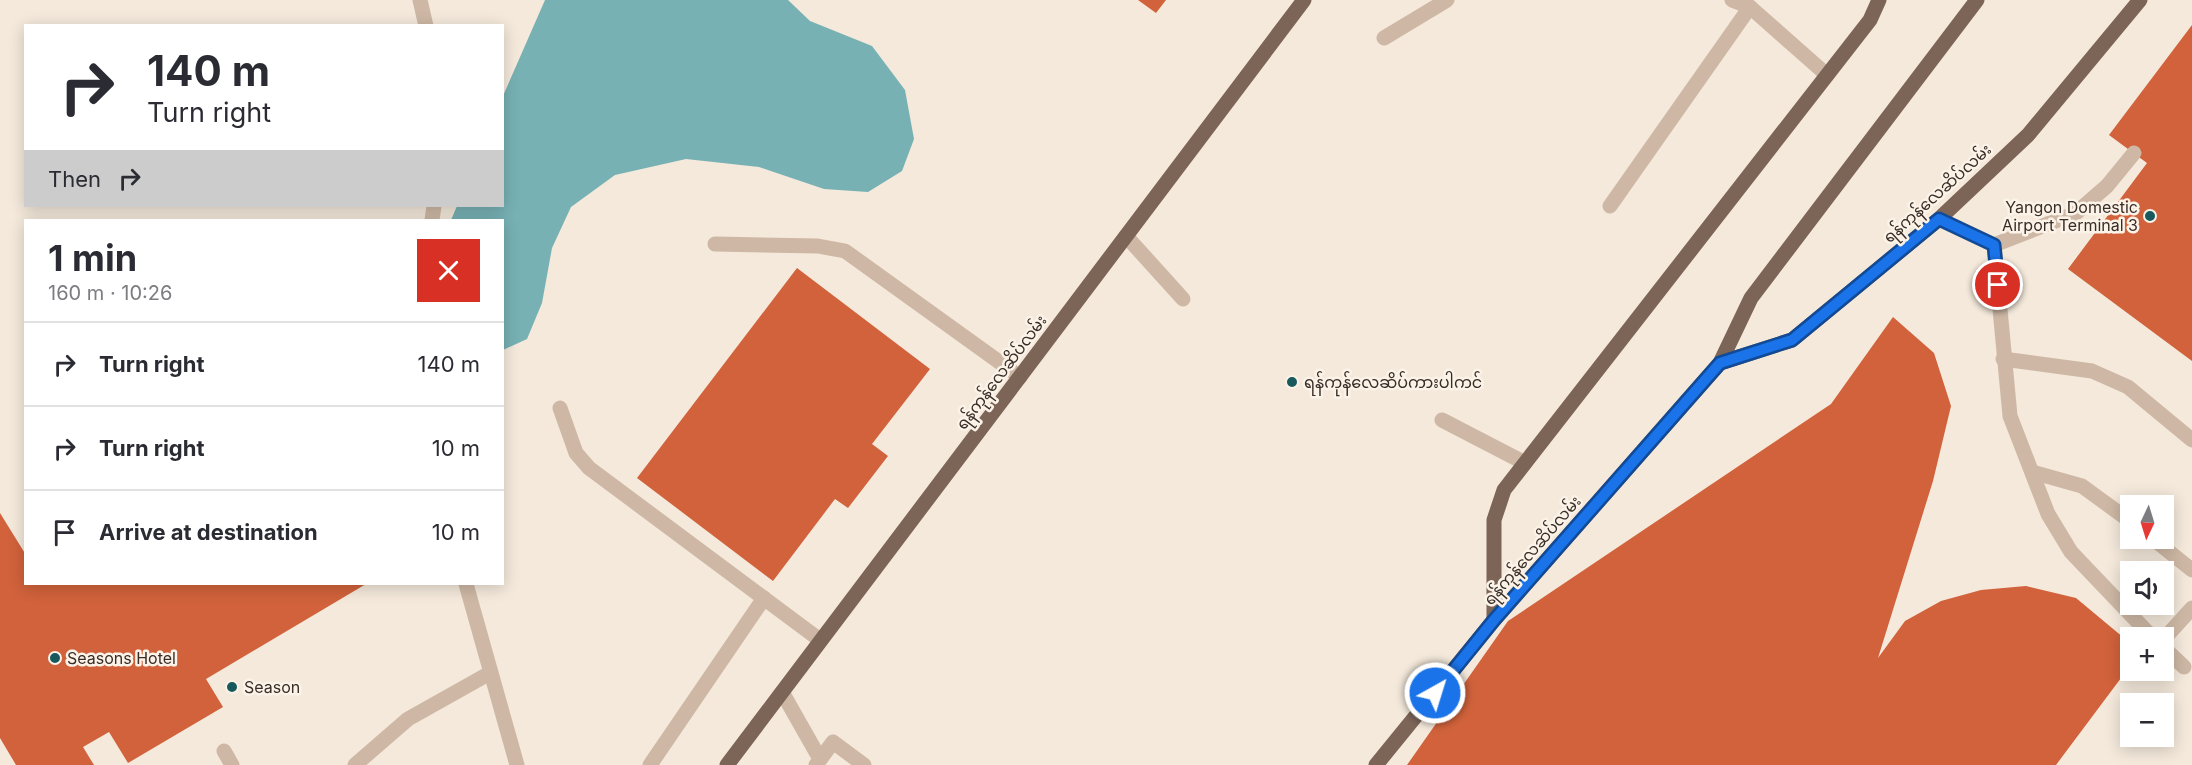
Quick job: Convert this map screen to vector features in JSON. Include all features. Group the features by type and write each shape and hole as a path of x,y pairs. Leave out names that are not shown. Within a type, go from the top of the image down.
{"main road":[{"name":"ရန်ကုန်လေဆိပ်လမ်း","path":"727,765 1304,0"},
{"path":"1494,620 1494,520 1504,490 1870,20 1879,0"},
{"name":"ရန်ကုန်လေဆိပ်လမ်း","path":"1376,765 1494,620 1720,363 1751,298 1977,0"},
{"name":"ရန်ကုန်လေဆိပ်လမ်း","path":"1720,363 1792,340 1939,219 2028,135 2140,0"}],"lane":[{"path":"420,0 426,24"},
{"path":"1384,39 1447,0"},
{"path":"1732,0 1750,7 1827,75"},
{"path":"1610,206 1750,7"},
{"path":"1939,219 1994,245 2076,213 2107,186 2134,153"},
{"path":"1126,236 1183,299"},
{"path":"715,244 818,246 845,250 1020,377"},
{"path":"1994,245 2010,416 2048,514 2071,552 2143,627"},
{"path":"2003,359 2092,371 2128,387 2192,440"},
{"path":"560,408 576,453 590,468 820,640"},
{"path":"1442,420 1525,463"},
{"path":"2032,472 2082,486 2120,514"},
{"path":"2165,549 2192,570"},
{"path":"466,585 517,765"},
{"path":"650,765 764,598"},
{"path":"2174,628 2192,608"},
{"path":"2174,657 2184,667"},
{"path":"355,765 408,719 490,673"},
{"path":"782,692 818,762 833,742 864,765"},
{"path":"224,751 232,765"}],"water":[{"path":"545,0 788,0 810,21 872,46 905,90 914,139 902,171 868,192 824,189 759,167 686,159 615,175 571,207 552,248 542,303 527,339 504,350 504,219 451,219 457,207 504,207 504,94"}],"building":[{"path":"1138,0 1166,0 1156,13"},
{"name":"Yangon Domestic Airport Terminal 3","path":"2192,25 2192,361 2068,269 2147,163 2109,135"},
{"path":"797,268 930,369 872,444 888,456 848,508 835,499 773,581 637,478"},
{"path":"1893,317 1934,353 1951,406 1933,481 1878,658 1905,621 1941,601 1981,590 2026,586 2076,598 2120,635 2120,679 2056,765 1407,765 1508,621 1831,404"},
{"path":"0,513 24,552 24,585 364,585 206,679 223,707 128,763 109,732 83,747 94,765 16,765 0,738"}],"place":[{"name":"Yangon Domestic Airport Terminal 3","path":"2150,216"},
{"name":"ရန်ကုန်လေဆိပ်ကားပါကင်","path":"1292,382"},
{"name":"Seasons Hotel","path":"55,658"},
{"name":"Season","path":"232,687"}],"route":[{"path":"1435,693 1494,620 1720,363 1792,340 1939,219 1994,245 1998,285"}]}
